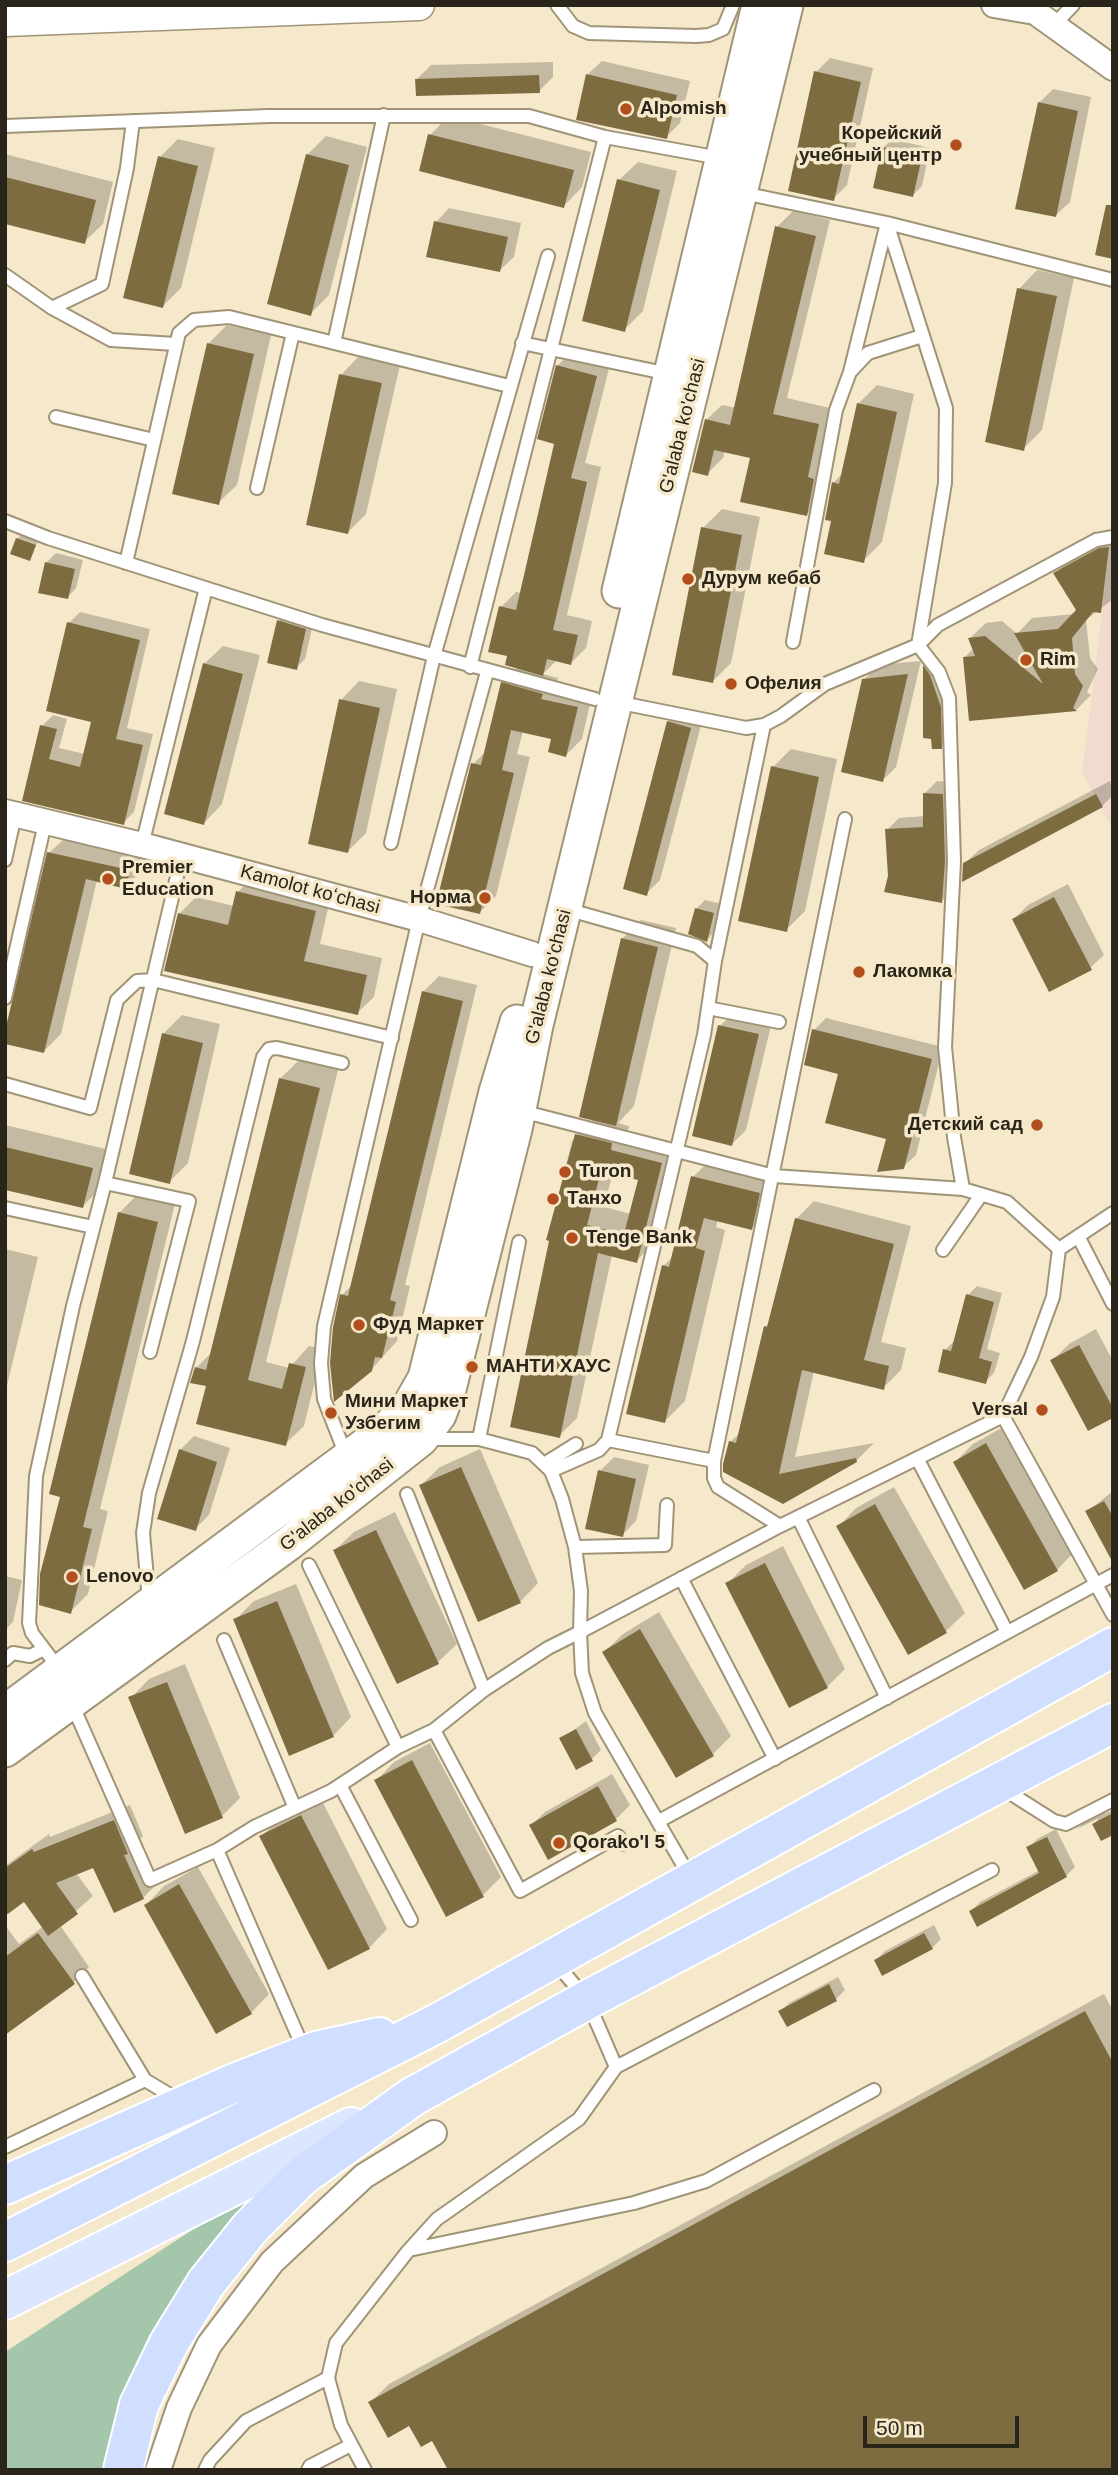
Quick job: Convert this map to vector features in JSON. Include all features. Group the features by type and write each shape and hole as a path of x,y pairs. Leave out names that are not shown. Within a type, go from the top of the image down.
{"highway":[{"path":"5,2242 436,2024 694,1883 1113,1647"},
{"path":"123,2470 139,2405 169,2343 206,2283 251,2227 301,2177 412,2097 587,2000 999,1786 1113,1723"},
{"path":"5,2185 306,2055 436,2024"}],"main road":[{"name":"G'alaba ko'chasi","path":"5,1750 71,1701 347,1459 384,1431 408,1408 425,1378 507,1121 565,909 669,374 724,159 759,5"},
{"name":"G'alaba ko'chasi","path":"5,1712 52,1659 150,1605 288,1544 421,1439 439,1415 449,1389 507,1121 518,1020 532,954 605,701 786,5"},
{"path":"5,2300 412,2097"}],"street":[{"path":"5,21 90,12 419,5"},
{"path":"994,5 1035,12 1113,68"},
{"name":"Kamolot koʻchasi","path":"10,814 182,855 419,919 532,954"},
{"path":"158,2470 178,2408 209,2345 272,2262 364,2176 434,2133"}],"lane":[{"path":"557,5 573,26 589,33 696,36 709,35 723,29 733,5"},
{"path":"1054,26 1073,5"},
{"path":"5,126 384,115 529,116 605,137 724,159"},
{"path":"334,343 384,115"},
{"path":"52,308 102,284 114,234 133,121"},
{"path":"470,667 605,137"},
{"path":"739,192 887,223 1113,280"},
{"path":"887,223 946,408 945,483 918,645 939,672 949,698 954,861 952,960 945,1047 954,1137 963,1189"},
{"path":"793,642 836,410 850,372 887,223"},
{"path":"391,843 434,656 548,256"},
{"path":"5,275 52,308 111,341 176,344"},
{"path":"126,563 178,333 194,320 229,317 509,386"},
{"path":"257,488 293,333"},
{"path":"850,372 868,353 922,335"},
{"path":"522,343 669,374"},
{"path":"56,417 154,440"},
{"path":"5,521 48,538 206,589 487,672 605,701 746,728 764,725 825,684 918,645 938,625 1096,540 1113,537"},
{"path":"142,845 206,589"},
{"path":"347,1459 324,1399 321,1363 324,1326 419,919 487,672"},
{"path":"547,1468 599,1450 608,1440 708,1007 764,725"},
{"path":"5,860 10,814"},
{"path":"780,1526 718,1487 714,1478 714,1461 845,820"},
{"path":"5,998 45,823"},
{"path":"52,1659 32,1633 29,1623 34,1489 93,1227 182,855"},
{"path":"565,909 697,946 715,961"},
{"path":"5,1084 90,1108 117,1000 137,981 153,980 392,1038"},
{"path":"708,1007 779,1022"},
{"path":"150,1605 144,1533 149,1493 193,1341 263,1056 269,1049 277,1048 342,1063"},
{"path":"507,1121 675,1152 774,1176 963,1189 1007,1202 1059,1248"},
{"path":"105,1183 189,1202 150,1352"},
{"path":"943,1250 981,1195"},
{"path":"5,1208 93,1227"},
{"path":"71,1701 150,1880 217,1850 254,1827 340,1785 398,1747 434,1730 484,1690 548,1648 780,1526 1003,1416 1031,1357 1052,1297 1059,1248 1113,1213"},
{"path":"1078,1236 1113,1304"},
{"path":"479,1439 519,1242"},
{"path":"1003,1416 1113,1615"},
{"path":"421,1439 479,1439 532,1453 547,1468 562,1499 575,1547 580,1591 582,1673 595,1713 694,1883"},
{"path":"608,1440 714,1461"},
{"path":"547,1468 576,1444"},
{"path":"917,1458 1007,1632"},
{"path":"407,1494 484,1690"},
{"path":"575,1547 665,1545 667,1504"},
{"path":"798,1517 887,1698"},
{"path":"309,1565 398,1747"},
{"path":"659,1821 1113,1575"},
{"path":"681,1578 775,1759"},
{"path":"224,1640 295,1808"},
{"path":"5,1660 13,1653 52,1659"},
{"path":"434,1730 520,1891 618,1836 622,1844"},
{"path":"340,1785 411,1920"},
{"path":"999,1786 1059,1823 1066,1824 1113,1800"},
{"path":"217,1850 306,2055"},
{"path":"365,2470 341,2425 328,2378 336,2343 408,2250 437,2220 579,2119 616,2067 992,1870"},
{"path":"553,1960 587,2000 616,2067"},
{"path":"82,1976 145,2080 185,2105"},
{"path":"5,2147 145,2080"},
{"path":"408,2250 634,2203 706,2181 874,2090"},
{"path":"205,2470 210,2459 246,2421 328,2378"},
{"path":"308,2470 310,2466 351,2445"}],"shaded area":[{"path":"1113,539 1113,829 1082,773"}],"green space":[{"path":"272,2178 176,2292 122,2398 103,2470 5,2470 5,2352"}],"building":[{"path":"814,71 861,82 834,201 788,191"},
{"name":"Alpomish","path":"586,74 677,95 667,139 576,120"},
{"path":"539,75 540,93 416,96 415,79"},
{"path":"1038,102 1078,111 1056,217 1015,209"},
{"path":"428,134 574,170 564,208 419,171"},
{"path":"882,147 922,157 913,197 873,188"},
{"path":"306,154 349,165 311,316 267,304"},
{"path":"158,156 198,166 163,308 123,298"},
{"path":"5,177 96,200 85,244 5,224"},
{"path":"617,179 660,190 625,332 582,321"},
{"path":"1106,205 1113,205 1113,259 1095,255"},
{"path":"434,221 508,237 500,272 426,257"},
{"path":"775,226 816,236 773,414 819,424 808,477 814,479 807,516 740,502 750,458 714,450 708,476 692,472 705,419 730,425"},
{"path":"1017,288 1057,296 1024,451 985,442"},
{"path":"207,343 254,354 219,505 172,494"},
{"path":"556,365 597,376 571,478 587,482 553,630 578,635 571,665 547,659 543,676 505,665 507,656 488,652 499,606 516,610 554,444 537,439"},
{"path":"339,374 382,383 348,534 306,525"},
{"path":"857,403 897,412 864,563 824,554 831,521 825,520 832,482 839,484"},
{"path":"701,527 742,535 713,683 672,675"},
{"path":"16,538 36,545 30,561 10,554"},
{"path":"1109,547 1101,613 1093,612 1072,638 1075,674 1083,686 1073,708 1077,711 969,721 963,657 975,656 968,638 985,636 1043,684 1014,633 1058,629 1076,610 1053,573 1099,548"},
{"path":"45,562 75,569 68,599 38,593"},
{"path":"277,620 306,629 297,670 267,663"},
{"path":"67,622 140,640 116,739 143,745 124,825 22,801 40,725 57,729 49,759 80,767 91,722 46,711"},
{"path":"203,663 243,674 204,825 164,814"},
{"path":"923,665 930,675 941,707 942,749 932,749 931,739 923,738"},
{"path":"908,674 883,782 841,772 862,679"},
{"path":"501,682 543,694 541,699 578,707 566,757 548,752 551,739 511,730 502,770 514,773 480,914 436,904 471,763 481,765"},
{"path":"339,699 380,708 348,853 308,844"},
{"path":"667,721 691,728 647,896 623,889"},
{"path":"771,766 819,777 787,932 738,921"},
{"path":"923,793 943,794 945,861 942,903 884,892 888,876 885,829 923,827"},
{"path":"1096,794 1103,807 962,882 963,863"},
{"path":"47,852 130,870 126,889 86,879 44,1053 5,1044 5,1031"},
{"path":"236,891 316,911 304,961 367,975 358,1015 164,971 178,913 228,925"},
{"path":"1054,897 1092,970 1049,992 1012,919"},
{"path":"695,908 714,913 707,942 688,934"},
{"path":"621,938 658,947 616,1126 579,1117"},
{"path":"422,991 463,1001 390,1300 396,1302 382,1358 375,1357 372,1371 334,1402 330,1363 333,1327 340,1294 348,1296"},
{"path":"718,1025 759,1034 732,1146 692,1136"},
{"path":"812,1029 932,1059 904,1169 877,1172 886,1139 825,1123 838,1074 804,1065"},
{"path":"162,1033 203,1043 170,1184 129,1174"},
{"path":"279,1078 320,1088 248,1380 282,1389 289,1363 306,1367 286,1446 196,1424 206,1386 190,1383 195,1367 206,1370"},
{"path":"575,1134 612,1143 611,1150 662,1163 637,1263 598,1253 560,1438 510,1427 549,1241 546,1240","holes":["601,1171 638,1180 624,1234 587,1225"]},
{"path":"5,1147 93,1168 83,1208 5,1190"},
{"path":"691,1176 760,1193 752,1230 704,1218 696,1248 705,1251 665,1423 626,1414 662,1265 669,1267"},
{"path":"118,1212 158,1222 83,1527 92,1529 71,1614 39,1605 40,1574 60,1497 49,1494"},
{"path":"795,1218 894,1244 864,1360 889,1366 884,1390 802,1370 779,1474 856,1458 857,1462 783,1504 723,1472 723,1464 729,1441 736,1443 764,1326 767,1327"},
{"path":"966,1294 994,1302 979,1358 992,1362 986,1384 938,1372 943,1349 951,1351"},
{"path":"1079,1345 1113,1408 1113,1418 1088,1431 1050,1360"},
{"path":"986,1443 1058,1571 1024,1590 953,1462"},
{"path":"179,1449 217,1462 196,1531 157,1519"},
{"path":"461,1467 521,1603 478,1622 419,1485"},
{"path":"598,1470 636,1479 623,1537 585,1529"},
{"path":"1104,1501 1113,1517 1113,1563 1085,1511"},
{"path":"875,1504 947,1633 908,1655 836,1526"},
{"path":"376,1530 439,1664 397,1684 333,1550"},
{"path":"765,1563 828,1688 789,1708 725,1583"},
{"path":"277,1601 334,1737 289,1756 233,1619"},
{"path":"640,1629 714,1756 676,1778 602,1652"},
{"path":"167,1682 223,1818 185,1834 128,1697"},
{"path":"576,1729 593,1761 576,1770 559,1738"},
{"path":"412,1760 484,1897 446,1917 374,1780"},
{"path":"598,1786 617,1821 548,1860 529,1825"},
{"path":"1113,1813 1113,1835 1101,1841 1092,1824"},
{"path":"301,1815 370,1949 328,1970 259,1836"},
{"path":"114,1820 128,1854 124,1855 144,1899 114,1913 93,1868 56,1883 78,1914 48,1936 24,1902 5,1916 5,1868 32,1849 34,1852"},
{"path":"1047,1837 1067,1877 977,1927 969,1911 1039,1873 1026,1847"},
{"path":"179,1884 252,2014 216,2034 144,1905"},
{"path":"38,1933 75,1984 5,2035 5,1957"},
{"path":"924,1933 933,1949 882,1976 874,1960"},
{"path":"829,1984 837,2001 787,2027 778,2011"},
{"path":"1085,2011 1113,2063 1113,2470 448,2470 432,2441 421,2447 409,2426 388,2438 368,2402"}],"place":[{"name":"Alpomish","path":"626,109"},
{"name":"Корейский учебный центр","path":"956,145"},
{"name":"Дурум кебаб","path":"688,579"},
{"name":"Rim","path":"1026,660"},
{"name":"Офелия","path":"731,684"},
{"name":"Premier Education","path":"108,879"},
{"name":"Норма","path":"485,898"},
{"name":"Лакомка","path":"859,972"},
{"name":"Детский сад","path":"1037,1125"},
{"name":"Turon","path":"565,1172"},
{"name":"Танхо","path":"553,1199"},
{"name":"Tenge Bank","path":"572,1238"},
{"name":"Фуд Маркет","path":"359,1325"},
{"name":"МАНТИ ХАУС","path":"472,1367"},
{"name":"Versal","path":"1042,1410"},
{"name":"Мини Маркет Узбегим","path":"331,1413"},
{"name":"Lenovo","path":"72,1577"},
{"name":"Qorako'l 5","path":"559,1843"}]}
